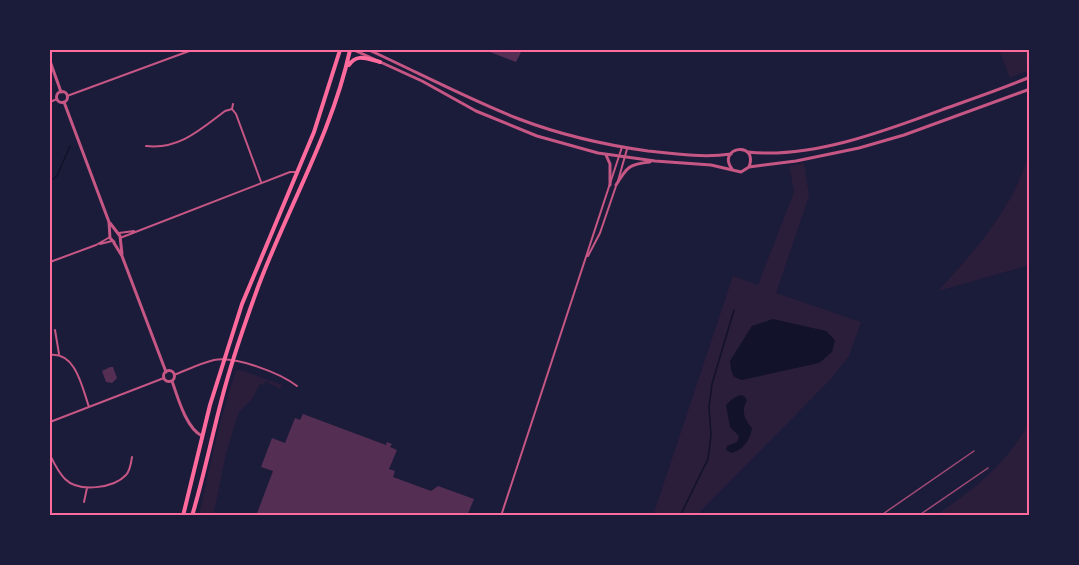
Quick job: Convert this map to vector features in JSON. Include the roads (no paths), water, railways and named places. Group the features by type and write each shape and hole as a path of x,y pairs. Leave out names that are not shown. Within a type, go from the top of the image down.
{"highway":[{"path":"183,516 202,436 255,269 314,132 340,50"},
{"path":"192,516 233,361 265,269 322,142 352,50"},
{"path":"344,77 349,64 356,57 380,62"}],"street":[{"path":"64,102 68,96 192,50"},
{"path":"352,50 422,81 476,111 528,133 605,154 655,161 711,165 741,172 749,167 796,161 859,148 904,135 1029,89"},
{"path":"369,50 520,120 569,135 622,147 687,155 731,154 739,149 763,154 792,151 851,139 913,120 1029,77"},
{"path":"50,62 61,92 68,96"},
{"path":"50,102 57,99 57,95 61,92"},
{"path":"57,99 59,102 64,102"},
{"path":"64,102 109,222 110,236 122,256 166,372 174,375 215,360 225,360 286,378 297,386"},
{"path":"233,104 232,109 262,183"},
{"path":"146,146 165,147 189,138 225,111 232,109"},
{"path":"501,516 622,147"},
{"path":"585,264 600,233 628,148"},
{"path":"748,152 751,158 749,167"},
{"path":"605,154 610,164 610,185"},
{"path":"731,154 728,161 734,170"},
{"path":"616,185 624,171 630,166 655,161"},
{"path":"50,262 96,245 113,242 136,230 290,172 297,172"},
{"path":"109,222 118,233 122,256"},
{"path":"96,245 118,233 136,230"},
{"path":"55,330 59,354"},
{"path":"50,355 59,354 72,363 89,406"},
{"path":"164,378 162,375 166,372"},
{"path":"172,381 175,378 174,375"},
{"path":"50,422 164,378 172,381 190,424 202,436"},
{"path":"50,455 65,479 92,489 123,478 129,473 132,458"},
{"path":"84,502 87,488"}],"waterway":[{"path":"50,181 57,176 70,146"},
{"path":"680,516 708,459 712,384 734,310"}],"railway":[{"path":"880,516 974,451"},
{"path":"918,516 988,468"}]}
